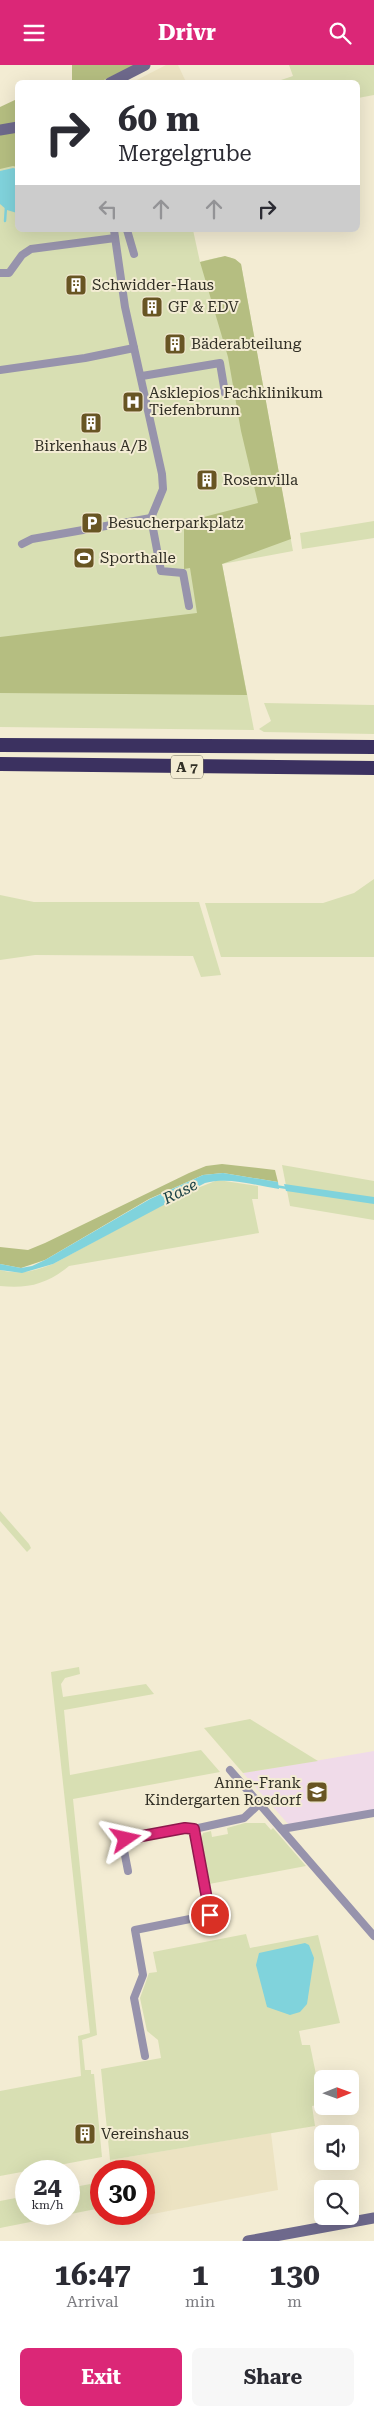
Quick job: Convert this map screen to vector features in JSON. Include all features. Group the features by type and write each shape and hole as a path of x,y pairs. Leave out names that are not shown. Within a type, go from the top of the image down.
{"highway":[{"name":"A 7","path":"0,745 374,747"},
{"name":"A 7","path":"0,764 374,768"}],"street":[{"path":"116,80 145,65"},
{"path":"0,130 15,128"},
{"path":"127,232 134,254"},
{"path":"0,273 9,273 22,255 31,249 115,238 130,243"},
{"path":"115,238 134,349 142,376 163,481 162,493 151,517 161,571 182,573 189,606"},
{"path":"0,370 134,349"},
{"path":"142,376 220,363 225,393"},
{"path":"22,544 32,539 151,517"},
{"path":"230,1771 374,1936"},
{"path":"128,1871 122,1840 185,1828 194,1829 244,1818 259,1804"},
{"path":"282,1829 374,1813"},
{"path":"145,2056 134,1998 143,1975 135,1930 210,1915 194,1829"},
{"path":"248,2241 374,2218"}],"shaded area":[{"path":"166,65 178,65 185,80 137,80"},
{"name":"Anne-Frank Kindergarten Rosdorf","path":"374,1751 374,1810 289,1825 243,1773"},
{"path":"271,2133 278,2190 155,2214 155,2160 110,2160"}],"green space":[{"path":"72,65 135,65 104,80 72,80"},
{"path":"289,65 374,65 374,95 360,98 360,80 281,80 293,76"},
{"path":"15,100 15,166 0,169 0,107"},
{"name":"Asklepios Fachklinikum Tiefenbrunn","path":"15,133 15,232 193,232 200,262 227,257 241,264 293,551 222,564 254,730 0,727 0,137"},
{"path":"225,256 235,259 241,264 291,539 222,564 247,695 0,693 0,637 197,613 190,568 184,569 184,526 196,519 258,503 241,431 228,357 200,262"},
{"path":"374,521 374,538 302,549 300,533"},
{"path":"264,703 374,705 374,734 264,732 259,729 271,721"},
{"path":"374,879 374,957 221,957 205,903 323,903 354,893"},
{"path":"0,895 34,902 199,902 221,975 201,977 193,956 35,955 0,960"},
{"path":"222,1164 275,1170 278,1182 223,1173 203,1175 149,1199 45,1260 21,1268 0,1264 0,1247 28,1250 189,1173 206,1166"},
{"path":"282,1165 374,1181 374,1220 290,1206"},
{"path":"218,1180 258,1186 258,1199 252,1199 259,1233 69,1266 53,1277 37,1284 20,1287 0,1286 0,1270 27,1271 53,1264 182,1194"},
{"path":"0,1511 29,1544 31,1548 27,1552 0,1521"},
{"path":"79,1667 80,1674 65,1678 61,1684 63,1697 146,1684 154,1694 64,1710 70,1775 201,1750 220,1772 73,1799 97,2035 82,2040 85,2070 91,2070 91,2074 94,2074 102,2157 80,2161 15,2160 15,2173 0,2176 0,2091 81,2076 78,2036 90,2033 51,1672"},
{"path":"250,1719 318,1761 243,1773 204,1728"},
{"path":"245,1823 265,1823 271,1830 273,1828 306,1866 209,1884 201,1839 203,1833 211,1831 212,1837 228,1834 227,1828"},
{"path":"246,1934 250,1948 318,1935 340,2023 299,2031 302,2045 310,2045 315,2070 314,2106 312,2106 314,2126 110,2160 101,2069 161,2058 158,2040 147,2031 140,1998 149,1973 157,1972 153,1952"},
{"path":"90,2184 90,2210 80,2212 80,2186"},
{"path":"15,2198 15,2225 0,2228 0,2201"}],"water":[{"path":"15,168 15,212 7,210 0,204 0,171"},
{"path":"223,1173 278,1182 279,1189 232,1181 205,1183 53,1264 22,1273 0,1270 0,1264 21,1268 32,1266 150,1199 203,1175"},
{"path":"284,1184 374,1197 374,1204 286,1191"},
{"path":"305,1943 309,1945 314,1958 307,2004 300,2012 290,2015 267,2007 256,1965 259,1953"}],"waterway":[{"name":"Rase","path":"5,221 6,207"},
{"name":"Rase","path":"275,1186 287,1188"}],"place":[{"name":"Schwidder-Haus","path":"76,285"},
{"name":"GF & EDV","path":"152,307"},
{"name":"Bäderabteilung","path":"175,344"},
{"name":"Asklepios Fachklinikum Tiefenbrunn","path":"133,402"},
{"name":"Birkenhaus A/B","path":"91,423"},
{"name":"Rosenvilla","path":"207,480"},
{"name":"Besucherparkplatz","path":"92,523"},
{"name":"Sporthalle","path":"84,558"},
{"name":"Anne-Frank Kindergarten Rosdorf","path":"317,1792"},
{"name":"Vereinshaus","path":"85,2134"}],"route":[{"path":"126,1839 185,1828 194,1829 210,1915"}]}
